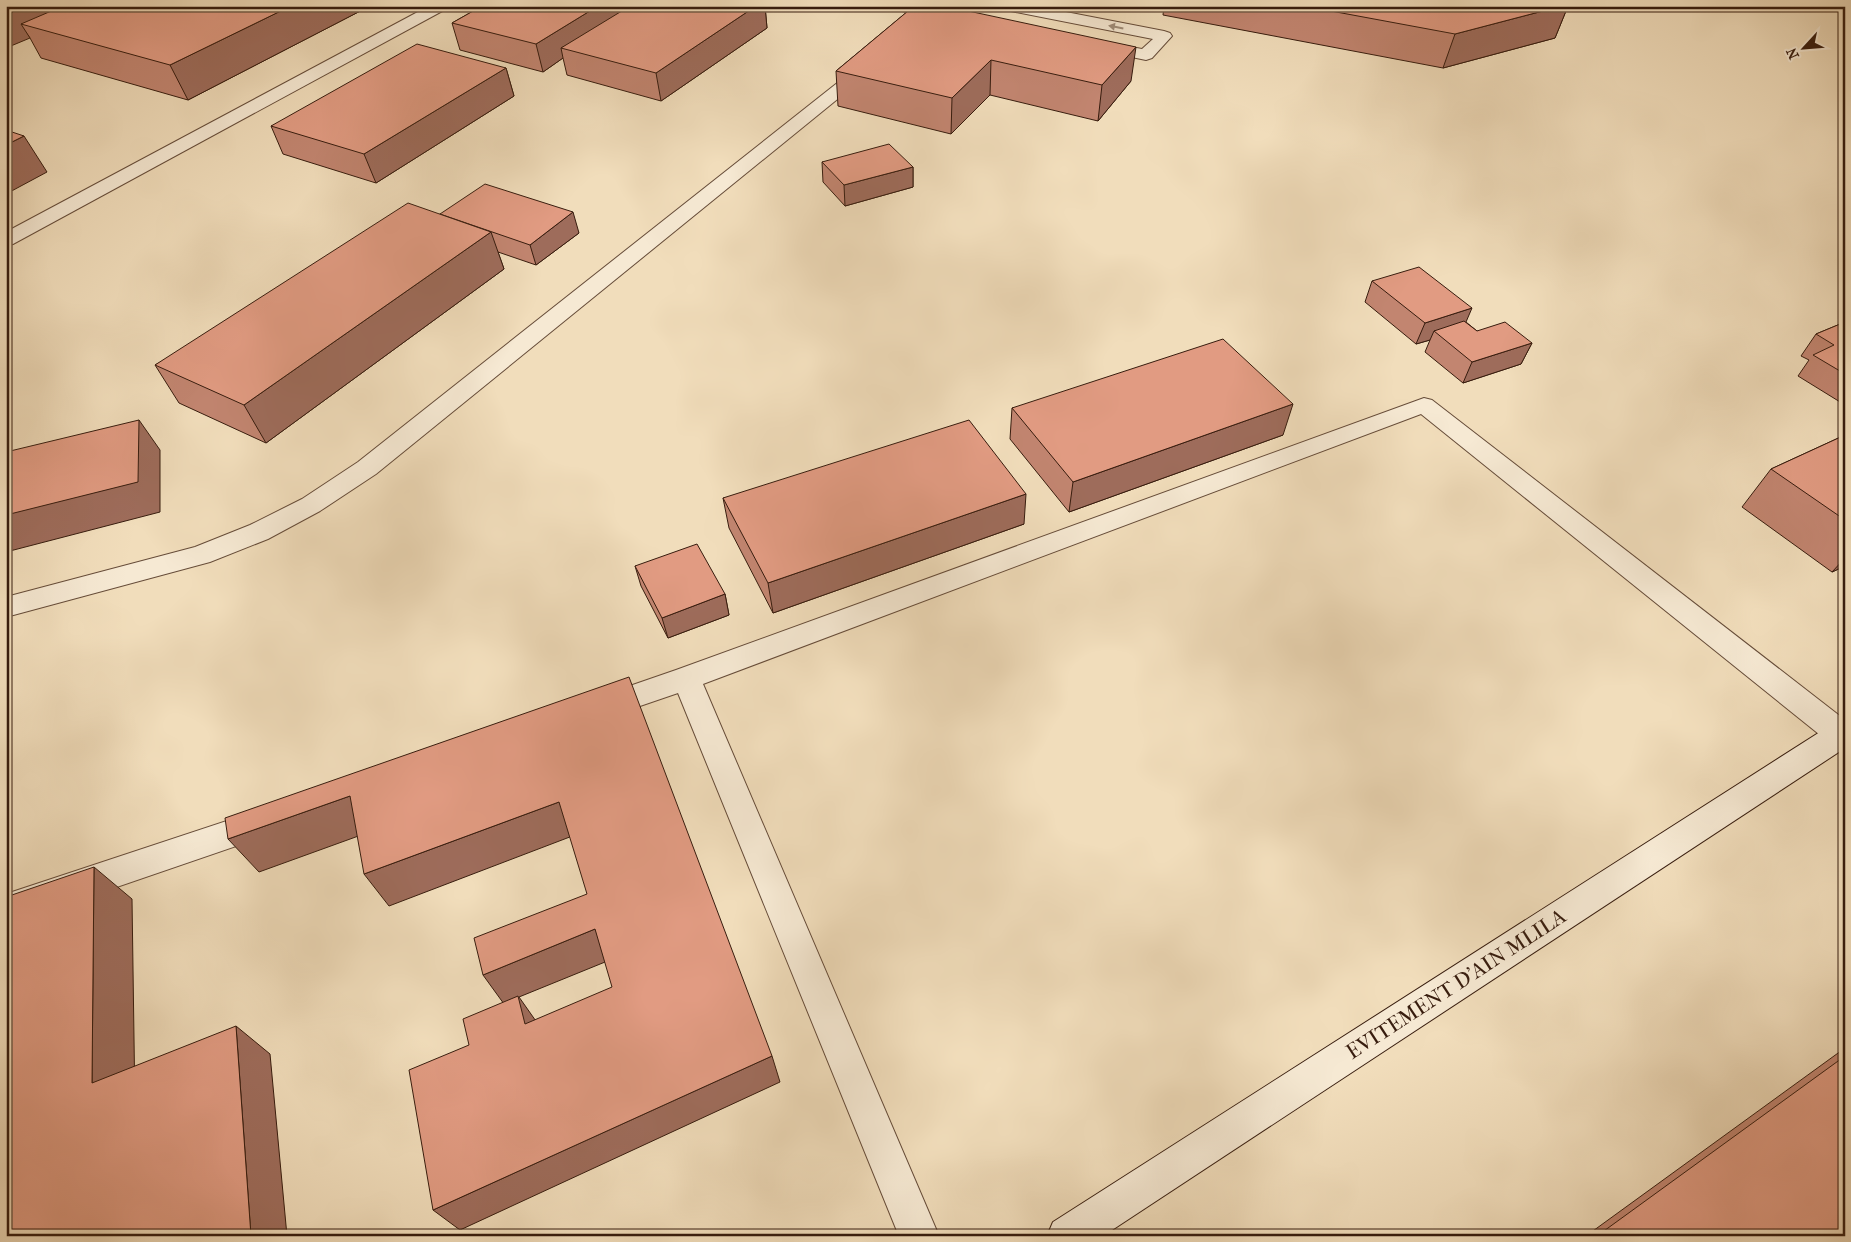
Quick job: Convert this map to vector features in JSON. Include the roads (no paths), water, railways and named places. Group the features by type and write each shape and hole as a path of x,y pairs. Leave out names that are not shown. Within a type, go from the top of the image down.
{"street":[{"path":"6,240 440,6"},
{"path":"898,6 939,10 964,19"},
{"path":"1011,6 1164,36 1146,55 1088,44"},
{"path":"911,32 939,10"},
{"path":"6,607 201,555 259,532 311,505 367,468 880,57"},
{"path":"582,714 686,678 1424,405 1843,733"},
{"path":"686,678 919,1236"},
{"name":"EVITEMENT D'AIN MLILA","path":"1068,1236 1843,733"},
{"path":"6,910 290,814"}]}
